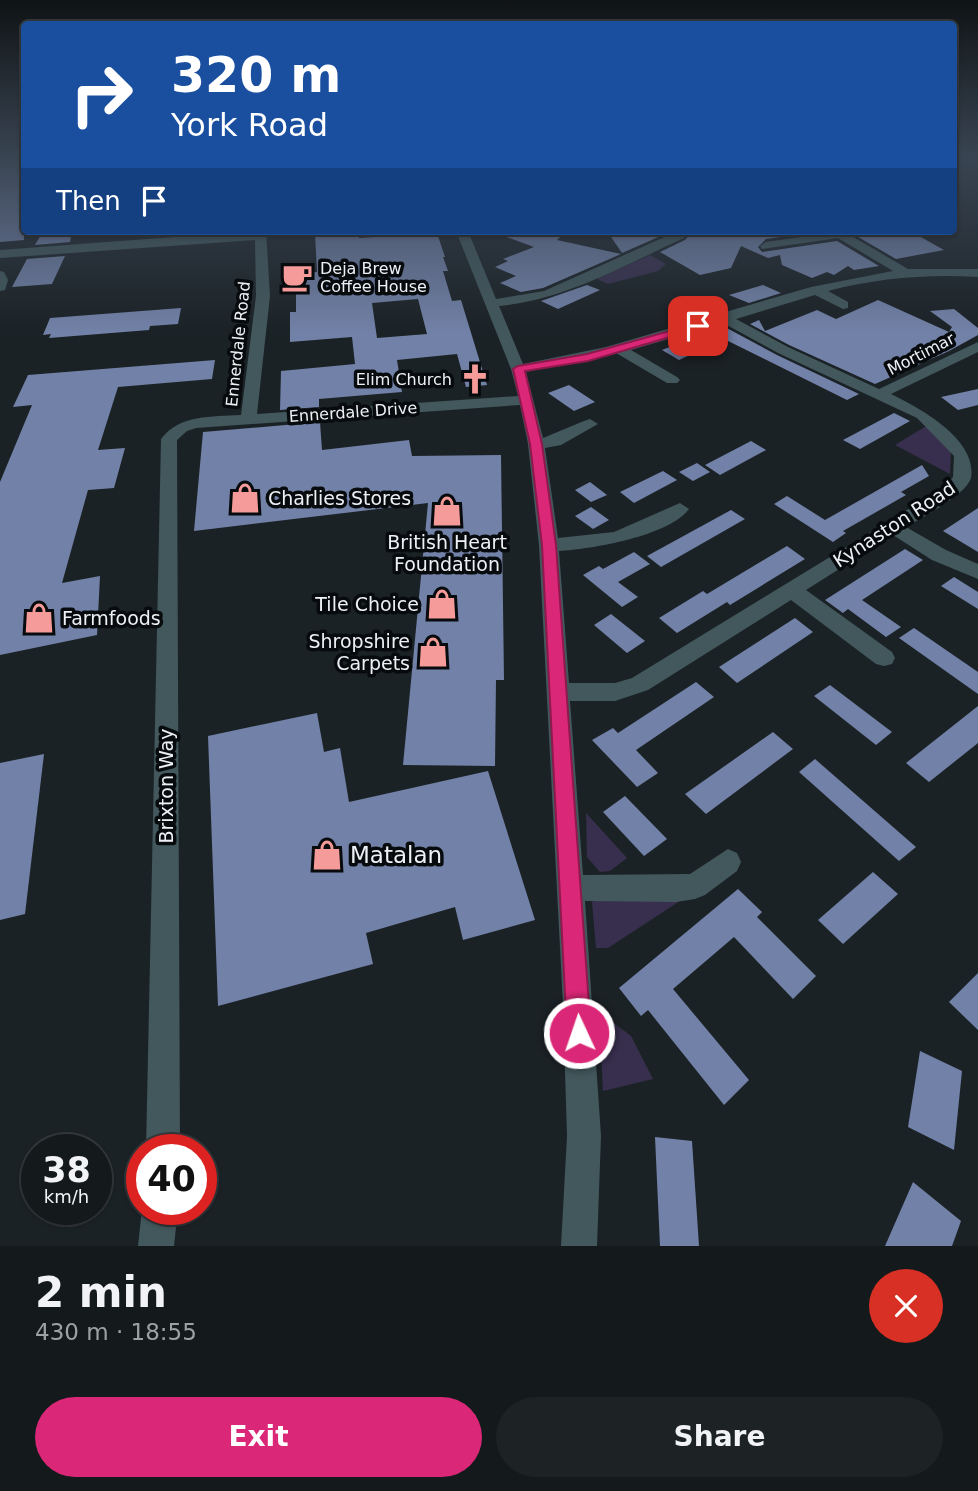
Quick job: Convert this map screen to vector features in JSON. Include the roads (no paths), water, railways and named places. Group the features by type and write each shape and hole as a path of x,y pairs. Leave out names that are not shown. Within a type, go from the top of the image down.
{"street":[{"path":"1,255 237,235"},
{"name":"Ennerdale Road","path":"248,419 263,296 261,235"},
{"path":"464,235 493,303 527,400 536,444 549,545 584,1136 579,1246"},
{"path":"493,303 526,300 549,294 681,235"},
{"path":"766,246 826,235"},
{"path":"840,235 903,271"},
{"path":"518,369 564,363 619,349 859,278 903,271 978,273"},
{"path":"0,275 0,287"},
{"path":"816,290 843,305"},
{"name":"Kynaston Road","path":"558,692 615,692 639,684 953,489 962,478 962,456 936,425 923,415 783,350 724,318"},
{"name":"Mortimar","path":"880,394 978,345"},
{"path":"619,349 672,380"},
{"name":"Ennerdale Drive","path":"181,428 194,423 527,400"},
{"path":"536,444 555,441 590,424"},
{"name":"Brixton Way","path":"163,1134 168,447 172,434 181,428"},
{"path":"549,545 617,539 633,534 680,509"},
{"path":"893,527 939,555 978,572"},
{"path":"791,590 884,658"},
{"path":"571,888 676,889 695,886 728,862"},
{"path":"156,1246 158,1225"}],"place":[{"name":"Deja Brew Coffee House","path":"297,277"},
{"name":"Elim Church","path":"475,379"},
{"name":"Charlies Stores","path":"245,498"},
{"name":"British Heart Foundation","path":"447,511"},
{"name":"Tile Choice","path":"442,604"},
{"name":"Farmfoods","path":"39,618"},
{"name":"Shropshire Carpets","path":"433,652"},
{"name":"Matalan","path":"327,855"}]}
